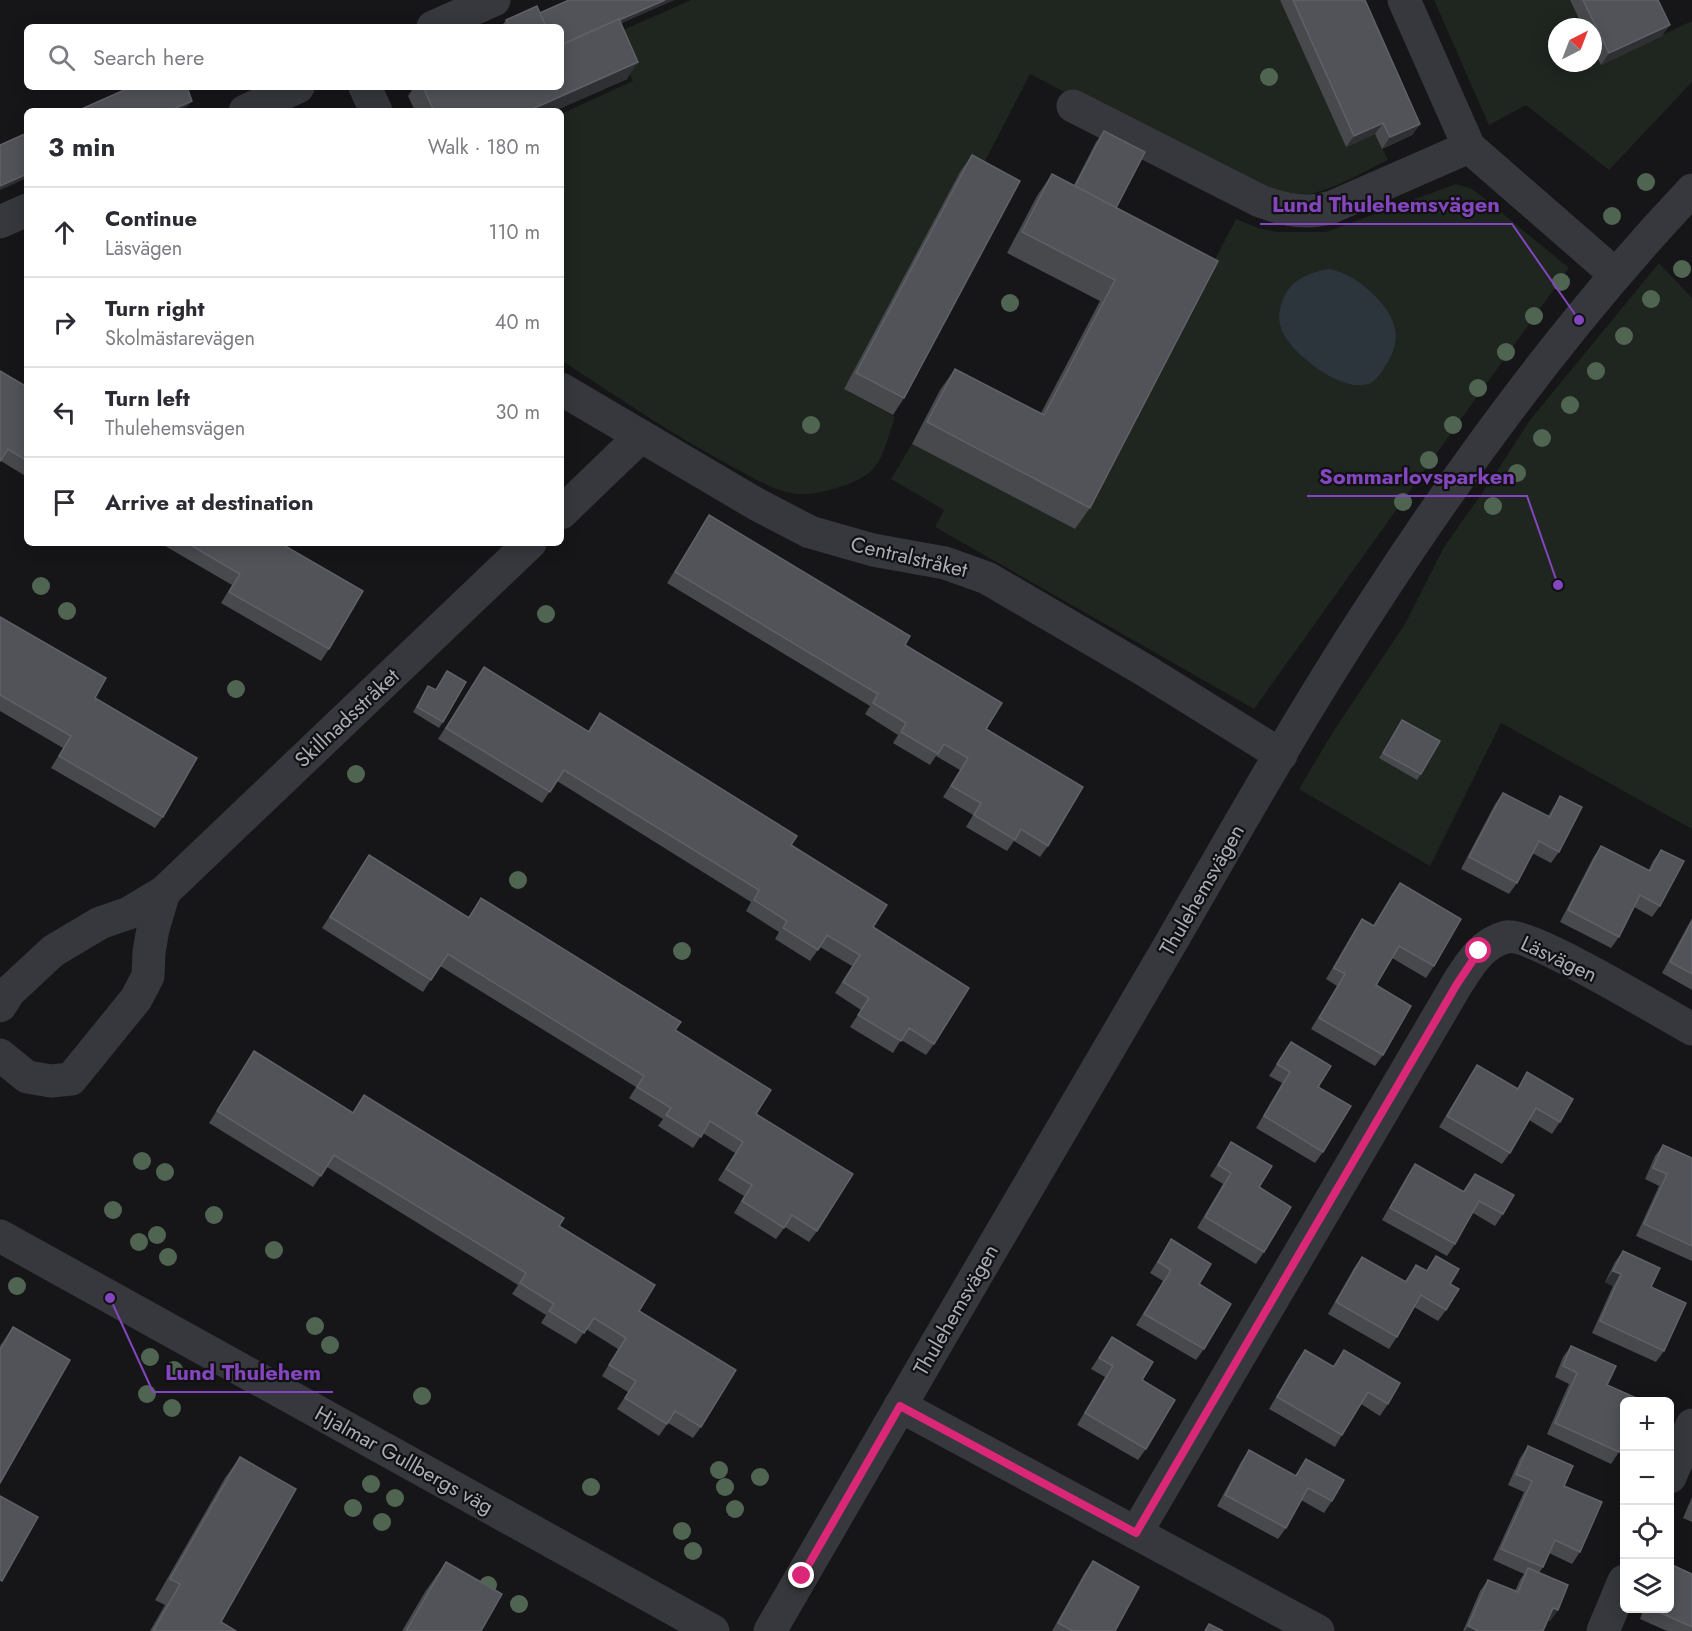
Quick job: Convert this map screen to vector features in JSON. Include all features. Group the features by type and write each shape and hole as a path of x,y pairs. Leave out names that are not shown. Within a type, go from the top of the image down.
{"street":[{"path":"440,24 494,0"},
{"path":"1404,0 1469,147 1616,275"},
{"path":"252,108 291,90"},
{"path":"366,90 374,108"},
{"path":"1073,106 1260,201 1300,212 1316,212 1332,207 1469,147"},
{"name":"Thulehemsvägen","path":"770,1631 1281,755 1373,604 1507,411 1616,275 1692,190"},
{"path":"0,222 24,211"},
{"name":"Centralstråket","path":"564,391 758,505 810,532 873,550 945,563 987,578 1146,671 1281,755"},
{"path":"564,510 641,436"},
{"name":"Skillnadsstråket","path":"0,1006 9,992 53,951 100,923 129,913 164,892 527,546"},
{"name":"Skillnadsstråket","path":"0,1055 27,1077 51,1081 71,1079 136,999 148,976 153,929 164,892"},
{"name":"Läsvägen","path":"1136,1533 1457,984 1479,951 1510,936 1533,943 1558,954 1692,1029"},
{"name":"Hjalmar Gullbergs väg","path":"0,1236 713,1631"},
{"path":"900,1406 1318,1631"},
{"path":"1674,1468 1692,1425"},
{"path":"1603,1631 1620,1591"}],"shaded area":[{"path":"691,0 1280,0 1346,147 1375,134 1388,160 1315,193 1291,195 1252,189 1030,74 982,167 844,389 895,417 878,463 860,479 839,487 817,493 789,493 764,483 709,454 564,362 564,113 633,81 612,35"},
{"path":"1434,0 1570,0 1579,18 1548,18 1548,72 1602,72 1602,64 1692,21 1692,82 1609,170 1526,105 1489,125"},
{"path":"1456,184 1470,188 1479,194 1569,268 1254,709 935,527 944,510 891,479 912,444 1075,529 1236,219 1258,228 1277,232 1326,232"},
{"path":"1659,263 1692,298 1692,829 1501,723 1430,866 1299,789 1333,732 1405,624 1444,547 1530,420"},
{"path":"1329,269 1347,275 1362,284 1380,301 1391,317 1396,335 1395,344 1386,365 1372,382 1361,385 1348,384 1320,370 1295,349 1281,328 1280,310 1284,297 1294,283 1304,276"}],"building":[{"path":"569,0 665,0 564,44 564,24 545,24 540,13"},
{"path":"1293,0 1365,0 1420,124 1390,137 1383,123 1354,136"},
{"path":"1583,0 1658,0 1670,25 1609,53 1602,39 1602,18 1592,18"},
{"path":"537,6 545,24 508,24 506,20"},
{"path":"619,19 638,62 535,108 433,108 424,90 564,90 564,44"},
{"path":"124,90 188,90 192,101 176,108 84,108"},
{"path":"1104,131 1145,152 1116,208 1075,186"},
{"path":"24,134 24,175 0,186 0,145"},
{"path":"972,155 1020,181 904,398 856,373"},
{"path":"1052,174 1218,261 1090,508 927,422 955,369 1044,415 1115,280 1022,232"},
{"path":"0,371 24,385 24,459 8,449 0,461"},
{"path":"709,515 910,636 905,645 1002,703 986,729 1083,787 1048,846 1021,829 1015,840 974,815 981,803 951,786 968,758 944,744 938,754 901,732 906,723 873,703 878,694 675,572"},
{"path":"192,546 285,546 363,591 329,649 229,592 240,574"},
{"path":"0,617 106,678 95,698 197,758 163,817 59,756 71,736 0,695"},
{"path":"484,667 589,732 600,713 797,836 791,845 887,905 873,927 969,988 934,1044 909,1028 901,1041 858,1015 869,998 843,982 860,955 827,935 818,950 783,928 787,921 754,900 759,890 564,770 550,792 446,728"},
{"path":"447,671 466,682 443,722 417,707 428,686 436,690"},
{"path":"1402,720 1440,741 1421,774 1383,753"},
{"path":"1503,793 1550,817 1560,796 1582,807 1559,852 1539,841 1517,883 1469,857"},
{"path":"1601,846 1650,871 1661,850 1684,861 1660,906 1640,895 1619,937 1568,910"},
{"path":"369,855 469,918 481,898 681,1022 675,1030 771,1090 756,1114 853,1174 817,1231 792,1215 784,1228 742,1201 752,1185 726,1169 743,1142 710,1121 701,1137 666,1115 671,1108 637,1087 644,1076 448,954 431,980 330,917"},
{"path":"1400,883 1461,919 1434,966 1399,946 1376,985 1411,1006 1383,1055 1319,1018 1345,974 1334,968 1362,919 1374,926"},
{"path":"1692,921 1692,974 1670,962"},
{"path":"1291,1042 1331,1066 1318,1087 1351,1106 1323,1152 1264,1116 1290,1072 1277,1064"},
{"path":"254,1051 353,1113 364,1095 564,1218 559,1226 655,1285 639,1311 736,1370 701,1427 675,1411 667,1424 625,1398 636,1381 609,1365 626,1338 594,1318 584,1333 549,1311 554,1304 520,1283 526,1273 334,1155 321,1176 217,1111"},
{"path":"1477,1065 1518,1089 1527,1072 1573,1099 1560,1122 1536,1108 1510,1153 1447,1116"},
{"path":"1231,1142 1272,1166 1259,1187 1291,1207 1264,1252 1205,1217 1231,1173 1218,1165"},
{"path":"1663,1145 1692,1158 1692,1246 1644,1224 1667,1174 1653,1168"},
{"path":"1415,1164 1464,1192 1475,1174 1514,1195 1503,1214 1479,1201 1455,1244 1390,1208"},
{"path":"1171,1239 1211,1264 1199,1284 1231,1304 1204,1349 1144,1314 1171,1270 1158,1262"},
{"path":"1623,1251 1660,1268 1651,1287 1686,1303 1664,1351 1600,1321 1621,1274 1613,1271"},
{"path":"1436,1256 1459,1269 1450,1284 1459,1289 1446,1310 1421,1295 1397,1337 1336,1302 1362,1257 1406,1282 1416,1265 1427,1271"},
{"path":"13,1327 70,1360 0,1483 0,1350"},
{"path":"1112,1337 1153,1362 1142,1380 1175,1400 1146,1449 1085,1413 1113,1366 1099,1358"},
{"path":"1571,1346 1616,1366 1607,1385 1634,1397 1620,1397 1619,1452 1555,1423 1577,1373 1563,1366"},
{"path":"1305,1350 1334,1367 1344,1350 1400,1383 1388,1404 1368,1392 1342,1435 1277,1397"},
{"path":"1528,1446 1573,1466 1564,1486 1602,1502 1580,1552 1555,1540 1543,1567 1501,1549 1532,1481 1516,1474"},
{"path":"1249,1450 1296,1476 1306,1459 1344,1480 1332,1501 1308,1488 1286,1528 1225,1495"},
{"path":"240,1457 296,1489 221,1622 236,1631 153,1631 180,1584 170,1579"},
{"path":"0,1496 38,1517 2,1581 0,1580"},
{"path":"1093,1561 1139,1587 1115,1631 1073,1631 1058,1623"},
{"path":"446,1562 502,1594 481,1631 406,1631"},
{"path":"1674,1566 1692,1574 1692,1627 1661,1613 1674,1613"},
{"path":"1528,1568 1568,1585 1558,1610 1553,1608 1543,1631 1478,1631 1468,1626 1488,1580 1518,1592"},
{"path":"1209,1624 1223,1631 1205,1631"}],"place":[{"name":"Lund Thulehemsvägen","path":"1579,320"},
{"name":"Sommarlovsparken","path":"1558,585"},
{"name":"Lund Thulehem","path":"110,1298"}],"route":[{"path":"802,1576 900,1406 1136,1533 1457,984 1479,951"}]}
